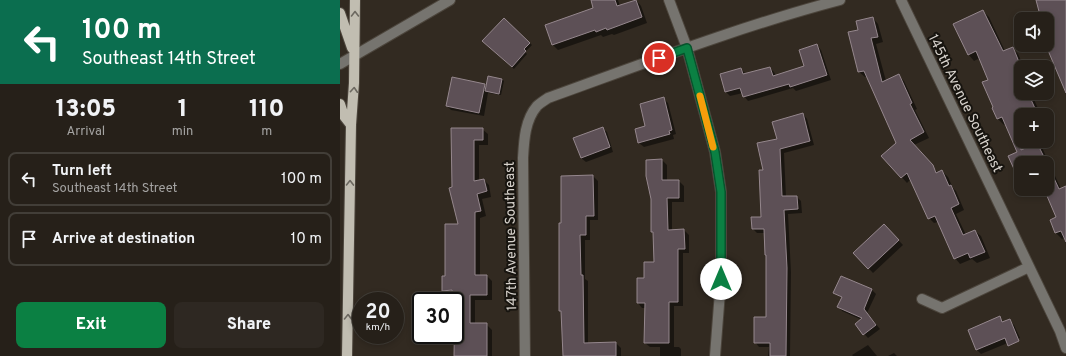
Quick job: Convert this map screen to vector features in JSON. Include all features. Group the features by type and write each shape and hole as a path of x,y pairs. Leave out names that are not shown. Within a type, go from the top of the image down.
{"main road":[{"path":"347,356 351,125 355,56 355,0"},
{"path":"340,12 355,56"},
{"path":"340,104 344,116 351,125"}],"street":[{"path":"340,64 450,0"},
{"path":"669,0 687,48 715,152 721,192 721,279 715,356"},
{"name":"147th Avenue Southeast","path":"525,356 524,134 538,105 548,98 687,48 786,14 840,0"},
{"name":"145th Avenue Southeast","path":"901,0 1060,331 1066,348"},
{"path":"922,299 942,308 1029,267"}],"building":[{"path":"591,0 615,0 617,6 636,0 642,17 607,30 606,28 596,32 595,30 552,45 545,25 593,8"},
{"path":"1036,0 1066,0 1066,93 1054,65 1054,60 1052,60 1049,52 1054,52 1054,12 1039,12"},
{"path":"983,10 1003,51 1013,47 1018,60 1014,60 1014,100 1031,100 1035,108 1014,108 1014,145 1002,117 997,119 992,108 993,107 982,82 988,80 976,51 968,55 953,24"},
{"path":"873,17 878,37 871,38 882,82 899,74 912,103 910,104 924,132 910,140 933,165 936,173 942,170 949,186 951,185 959,204 951,208 963,235 975,230 985,252 970,258 968,253 954,259 935,216 928,219 907,173 901,178 881,156 896,143 864,71 858,72 848,32 858,30 856,21"},
{"path":"504,18 530,43 524,49 526,51 512,67 482,41"},
{"path":"817,44 827,75 790,87 789,84 743,97 740,88 725,92 720,74 741,68 743,74 770,67 773,76 804,66 799,50"},
{"path":"488,76 502,79 499,94 485,91"},
{"path":"452,77 485,84 479,113 446,106"},
{"path":"664,97 672,130 669,131 670,134 638,143 635,129 645,126 640,104"},
{"path":"803,113 810,141 780,149 782,196 797,196 798,209 784,210 787,268 786,356 770,356 770,343 754,343 754,317 766,317 766,255 764,229 752,229 751,217 761,217 759,170 763,170 757,143 777,139 772,122"},
{"path":"603,127 610,147 581,158 573,138"},
{"path":"451,128 483,128 483,140 474,140 474,181 484,179 487,191 477,194 481,211 475,212 475,275 487,275 487,295 470,295 470,323 487,323 487,356 454,356 454,344 464,344 464,292 452,292 452,290 442,291 442,276 445,276 445,224 458,224 449,188 452,187"},
{"path":"1015,148 1021,148 1021,150 1026,148 1040,148 1044,156 1014,156 1014,169 1008,156 1017,152"},
{"path":"662,159 662,180 679,180 679,198 667,198 668,230 684,229 685,249 678,249 678,302 669,302 669,343 644,343 645,303 637,303 637,278 644,278 644,262 654,262 653,232 651,232 651,199 646,176 646,160"},
{"path":"593,175 594,216 586,216 586,235 580,235 581,275 583,275 584,343 616,342 616,356 563,356 561,311 559,311 559,223 561,223 561,176"},
{"path":"1054,178 1059,189 1066,186 1066,242 1061,231 1055,233 1050,220 1056,217 1047,196 1054,196"},
{"path":"884,224 899,240 868,269 853,253"},
{"path":"841,276 872,289 864,309 876,325 863,335 855,324 862,318 837,307 842,297 833,293"},
{"path":"1000,316 1002,322 1010,319 1019,341 1008,346 1005,338 976,350 968,330"}],"slow traffic":[{"path":"700,96 713,147"}],"route":[{"path":"659,58 687,48 715,152 721,192 721,279"}]}
